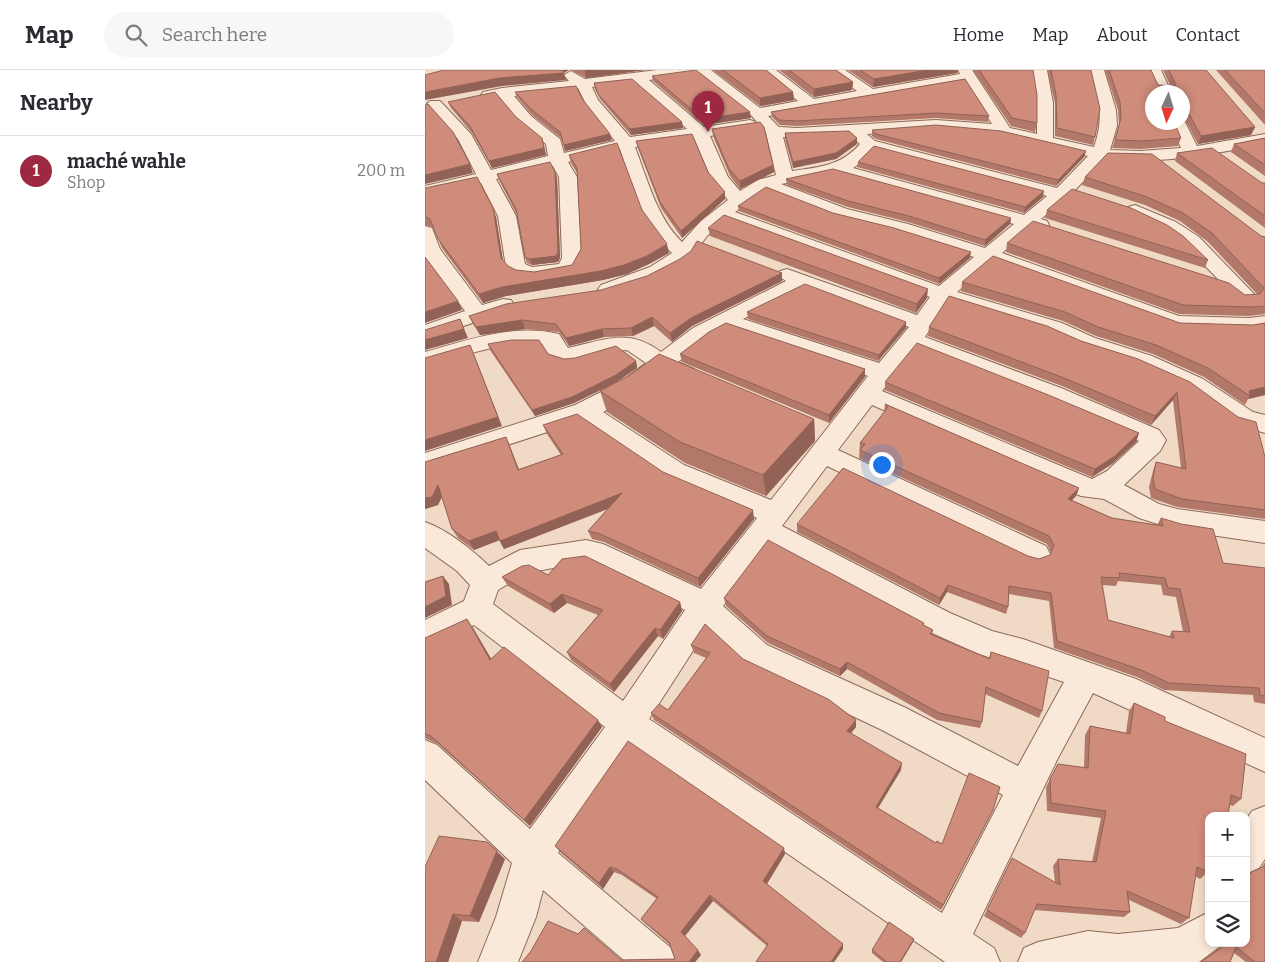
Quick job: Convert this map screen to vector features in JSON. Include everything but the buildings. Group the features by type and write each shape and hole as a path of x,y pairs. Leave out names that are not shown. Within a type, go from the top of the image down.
{"street":[{"path":"564,70 581,78 591,101 626,142 647,200 668,239 696,246"},
{"path":"471,98 581,78 637,77 692,70"},
{"path":"702,70 766,123 813,134 929,125 958,125 1004,131 1101,153 1124,156 1191,151 1265,138"},
{"path":"767,70 810,103"},
{"path":"836,70 871,94"},
{"path":"1040,70 1045,103 1045,140"},
{"path":"498,962 516,917 533,857 627,724 703,609 916,332 942,294 1027,221 1071,192 1101,153 1109,126 1108,110 1097,70"},
{"path":"1154,70 1161,85"},
{"path":"425,191 626,142 766,123 810,103 925,84 967,73 1004,131"},
{"path":"912,75 925,84"},
{"path":"637,77 700,132 720,178 738,200"},
{"path":"430,106 465,137 487,176 507,216 516,267 529,273 566,269 572,258 568,177 557,158 554,142 525,118 502,92"},
{"path":"430,106 453,101"},
{"path":"766,123 785,176"},
{"path":"1253,125 1265,138"},
{"path":"1182,130 1191,151"},
{"path":"855,131 869,144 1071,192"},
{"path":"587,292 603,290 641,278 673,262 696,246 723,214 738,200 765,184 785,176 834,168 851,162 869,144"},
{"path":"1211,148 1232,163"},
{"path":"1153,155 1176,173"},
{"path":"834,168 1055,230"},
{"path":"765,184 841,213 901,228 988,255 1177,322 1249,325 1265,323"},
{"path":"1121,206 1182,232 1201,248 1237,297"},
{"path":"723,214 942,294 1054,328 1087,343 1144,361 1195,384 1244,418 1265,424"},
{"path":"425,232 430,250 478,314"},
{"path":"725,320 875,383 1090,489 1101,486 1116,478 1151,445 1153,440 1151,436 1053,394 803,281 766,267"},
{"path":"1202,276 1237,297"},
{"path":"425,463 585,411 627,389 701,333 803,281"},
{"path":"1177,322 1237,297"},
{"path":"425,332 505,304 524,301"},
{"path":"428,352 538,334 551,339 559,352 567,356 614,344 629,344 641,347 661,364 705,383"},
{"path":"585,411 675,472 769,521 939,622 987,643 1086,675 1123,690 1265,755"},
{"path":"809,426 829,445 1036,554"},
{"path":"1101,486 1146,510 1176,520 1265,532"},
{"path":"425,533 467,563 481,595 627,724 949,939 980,962"},
{"path":"425,635 481,595 519,562 576,552 593,552 687,596 756,655 894,720 1025,788"},
{"path":"949,939 978,885 1025,788 1086,675"},
{"path":"425,757 533,857 657,962"},
{"path":"1250,848 1265,824"},
{"path":"1037,962 1088,951 1124,958 1185,948 1205,935"}],"place":[{"name":"maché wahle","path":"708,132"}]}
